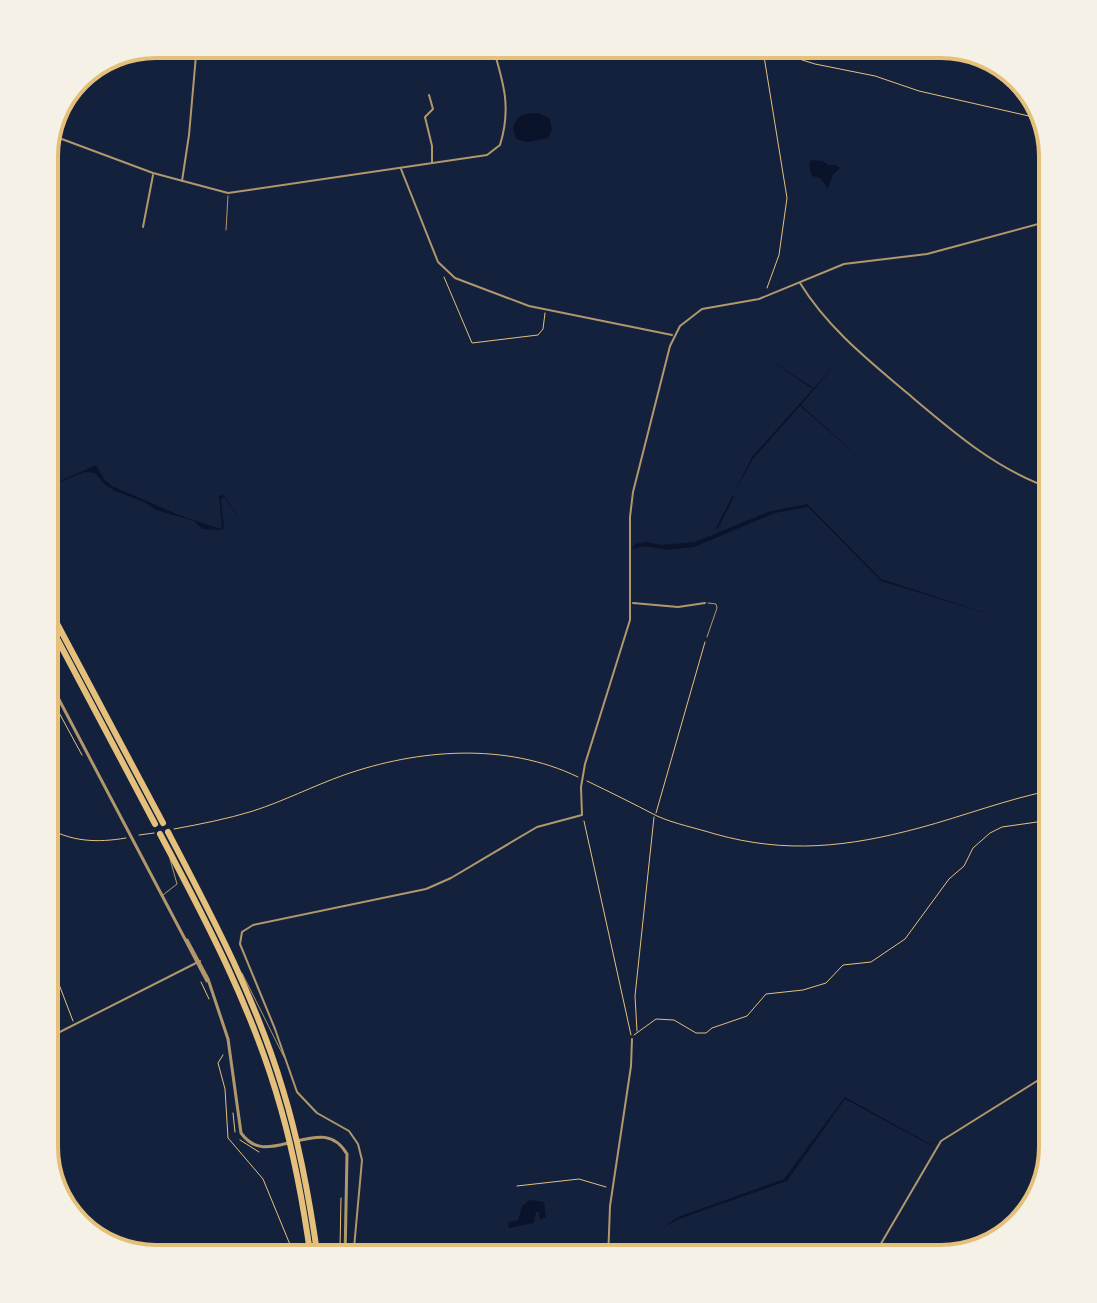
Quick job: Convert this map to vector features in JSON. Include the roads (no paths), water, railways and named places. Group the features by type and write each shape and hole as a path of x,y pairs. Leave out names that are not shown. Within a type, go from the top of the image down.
{"highway":[{"path":"58,627 224,958 260,1045 281,1107 309,1245"},
{"path":"58,640 238,971 290,1112 316,1245"}],"street":[{"path":"181,182 196,58"},
{"path":"60,138 153,173 228,193 487,155 496,150 502,137 507,98 496,58"},
{"path":"429,95 433,109 425,117 432,146 432,163"},
{"path":"401,168 438,262 444,270 463,282 521,304 674,335"},
{"path":"143,227 153,173"},
{"path":"354,1245 362,1160 358,1144 349,1131 317,1113 301,1098 292,1081 240,944 245,928 434,886 537,827 582,815 582,778 628,629 632,602 630,517 633,492 674,335 687,318 702,309 752,301 844,264 927,254 1039,224"},
{"path":"799,281 843,338 946,425 992,459 1039,482"},
{"path":"632,602 678,607 705,603"},
{"path":"58,698 209,984 228,1039 241,1133 258,1147 328,1137 339,1142 347,1154 344,1245"},
{"path":"58,1033 198,962"},
{"path":"609,1245 613,1189 631,1066 631,1038"},
{"path":"880,1245 941,1141 1039,1080"}],"lane":[{"path":"226,230 228,193"},
{"path":"705,603 716,604 717,608 707,637"},
{"path":"163,895 177,882 164,841"},
{"path":"238,971 242,973 285,1060"}],"water":[{"path":"539,113 550,119 552,130 548,138 527,142 516,139 513,128 516,120 526,114"},
{"path":"811,160 840,168 833,175 828,188 820,178 812,176"},
{"path":"764,356 814,388 837,363 801,405 862,460 800,406 753,459 734,493 752,457 813,389"},
{"path":"96,465 112,486 220,529 219,496 224,495 242,523 224,497 221,499 224,528 221,530 202,529 194,521 156,510 115,491 95,473 85,472 58,482"},
{"path":"807,504 881,579 1002,618 881,581 808,507 775,513 694,547 667,550 645,546 632,549 635,544 646,542 661,545 695,542 771,511"},
{"path":"845,1097 930,1144 937,1141 930,1145 845,1099 787,1181 679,1219 662,1228 678,1217 784,1179"},
{"path":"529,1200 544,1202 546,1217 540,1220 539,1212 536,1212 534,1223 509,1228 508,1222 518,1220 522,1206"}],"waterway":[{"path":"717,528 733,497"}]}
